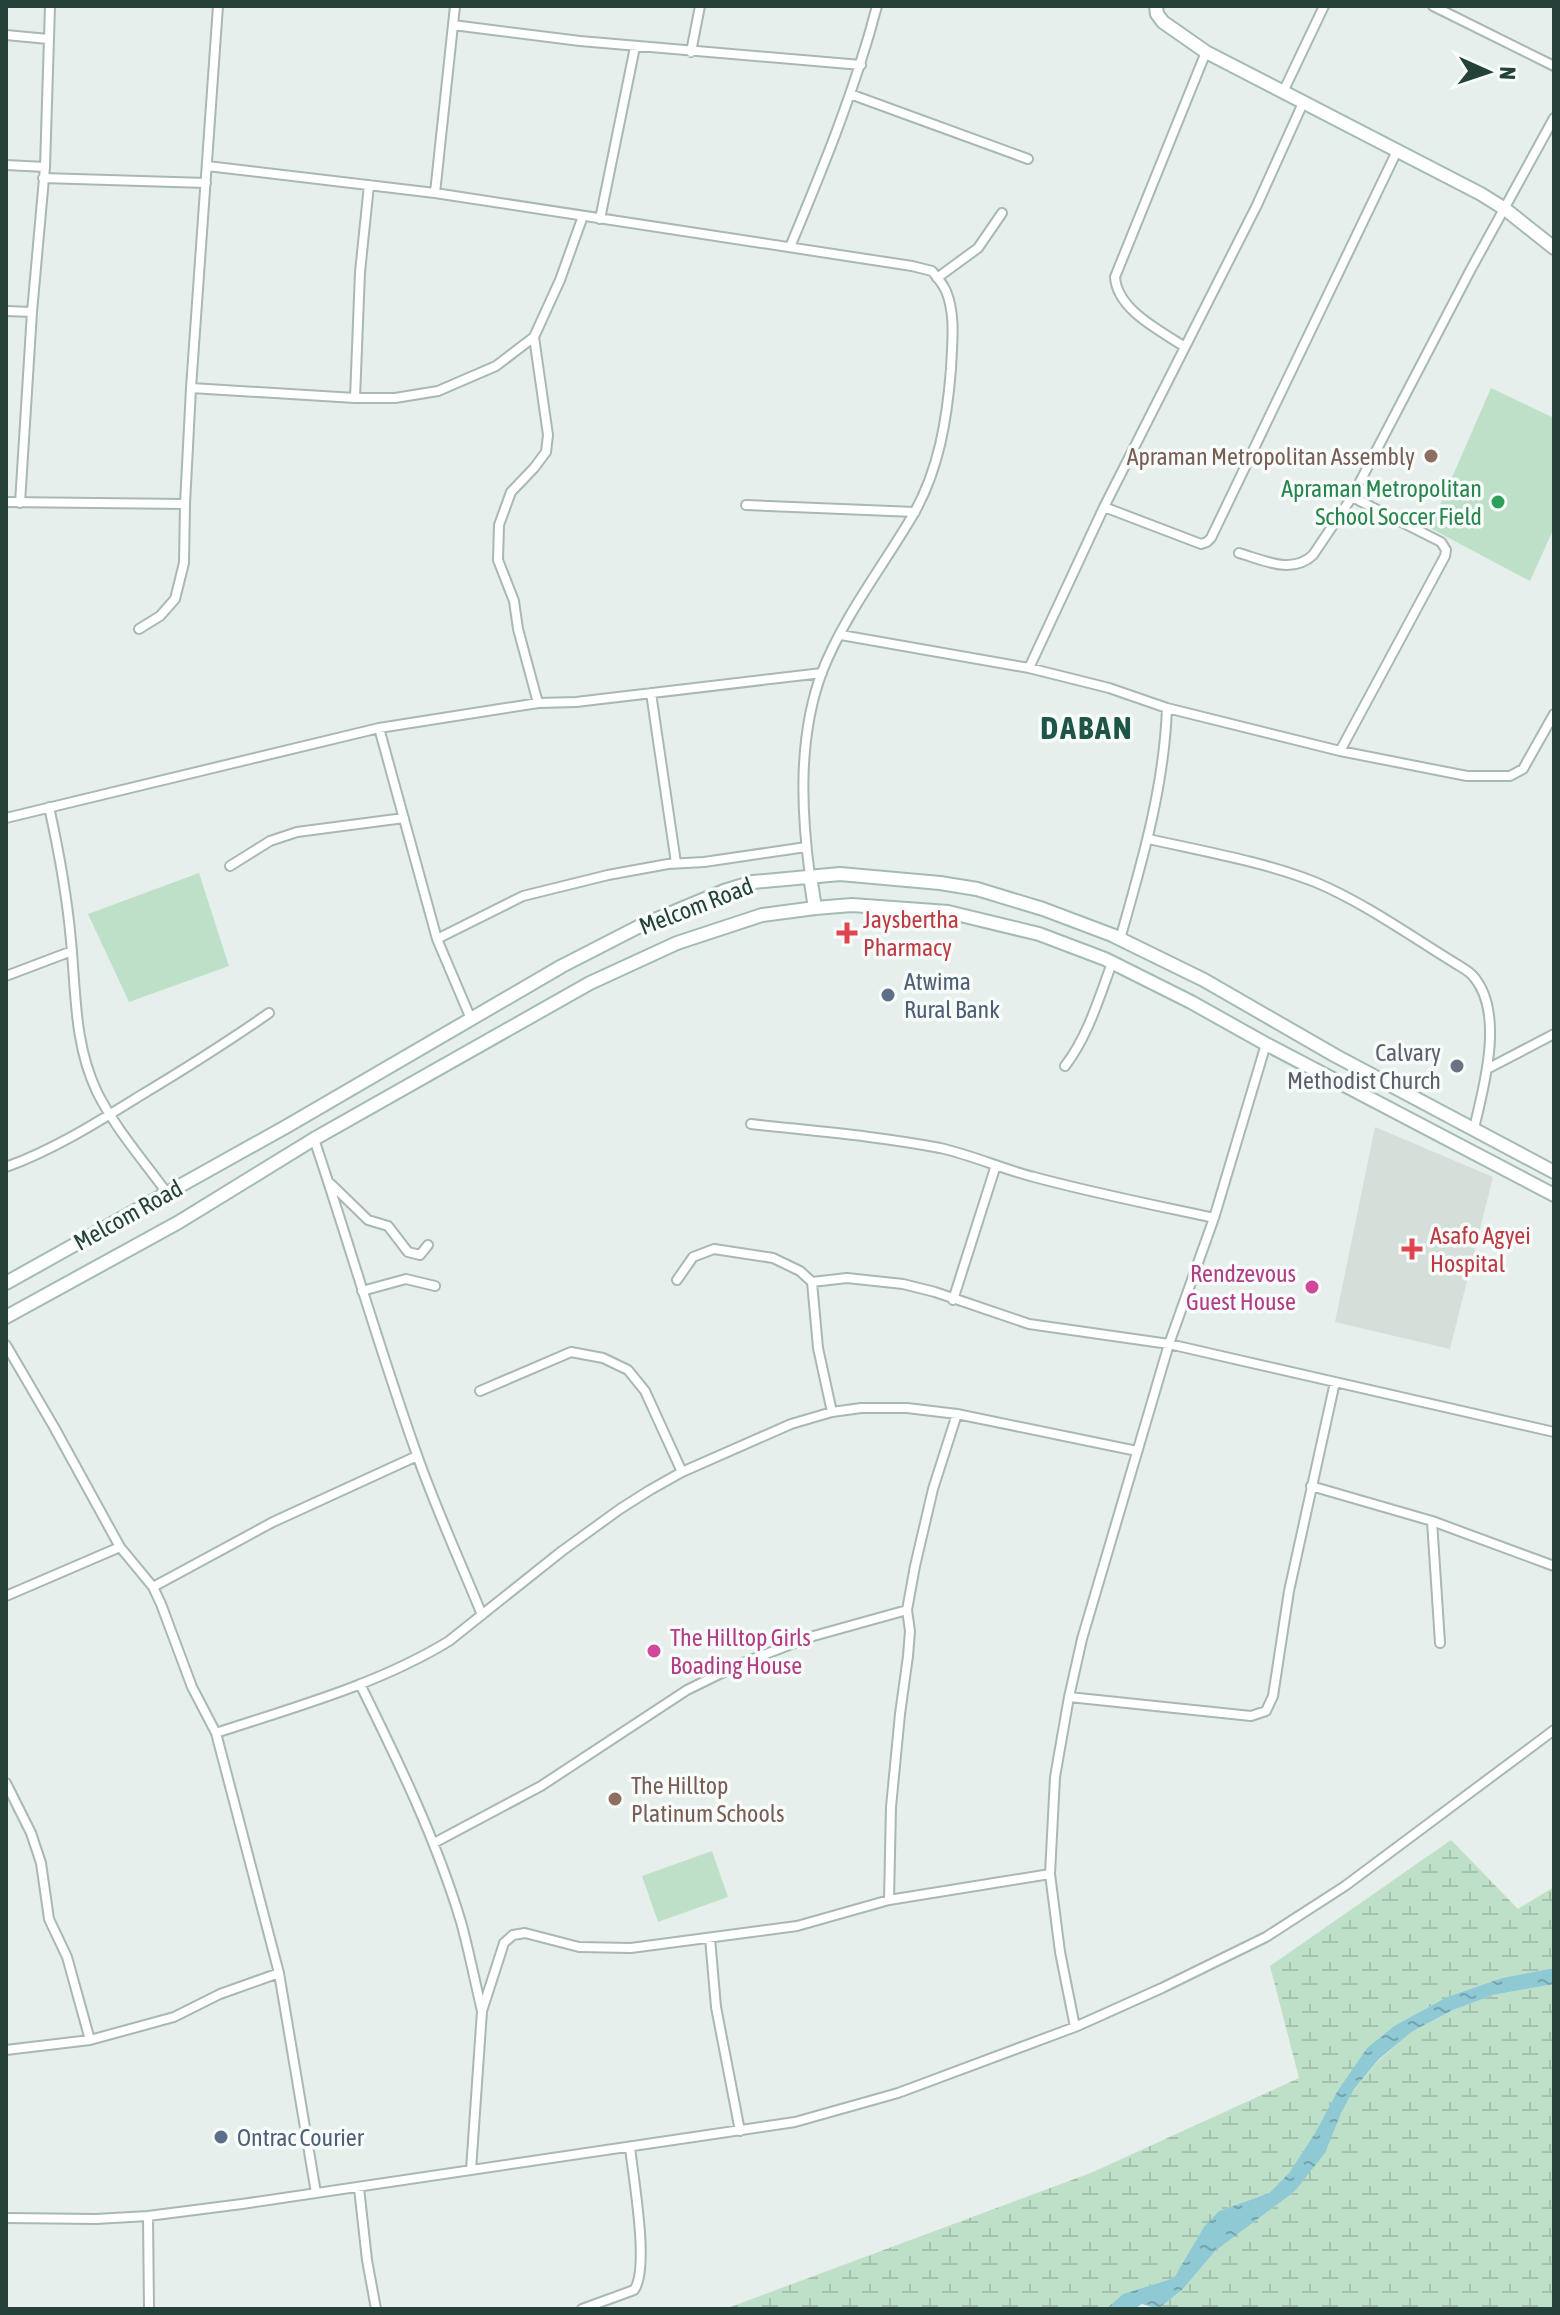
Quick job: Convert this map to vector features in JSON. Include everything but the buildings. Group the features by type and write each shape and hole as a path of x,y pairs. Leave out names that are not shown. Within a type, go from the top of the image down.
{"main road":[{"path":"1156,6 1163,22 1206,52 1505,209 1554,248"},
{"name":"Melcom Road","path":"6,1283 562,966 681,908 753,882 810,876 865,875 977,889 1043,909 1120,939 1204,980 1336,1056 1554,1172"},
{"path":"810,876 815,908"},
{"path":"6,1317 179,1222 314,1139 590,983 677,943 762,915 852,905 948,912 1039,934 1112,963 1554,1195"},
{"path":"1266,1044 1279,1023"}],"street":[{"path":"20,503 45,167 50,6"},
{"path":"139,629 160,616 175,599 184,563 191,388 218,6"},
{"path":"435,193 455,6"},
{"path":"691,52 700,6"},
{"path":"790,247 861,65 877,6"},
{"path":"1283,92 1324,6"},
{"path":"1433,6 1554,66"},
{"path":"453,25 635,47 861,65"},
{"path":"6,35 48,39"},
{"path":"600,219 635,47"},
{"path":"1185,347 1133,311 1115,286 1115,277 1206,52"},
{"path":"850,94 1028,159"},
{"path":"1029,668 1104,507 1257,205 1303,103"},
{"path":"1239,553 1278,565 1293,566 1305,563 1313,555 1352,497 1554,118"},
{"path":"1104,507 1201,544 1211,538 1397,151"},
{"path":"6,165 45,167"},
{"path":"207,166 435,193 932,271 945,290 951,308 953,341 948,415 932,472 915,512 841,635 822,673 811,716 804,767 806,847 810,876"},
{"path":"43,178 206,183"},
{"path":"355,398 360,272 369,185"},
{"path":"937,278 978,248 1002,213"},
{"path":"191,388 395,398 438,391 496,366 534,337 560,280 583,216"},
{"path":"6,311 32,312"},
{"path":"534,337 547,423 546,452 511,492 499,525 498,560 514,601 518,629 538,703"},
{"path":"1340,751 1446,550 1441,542 1352,497"},
{"path":"6,502 185,504"},
{"path":"746,505 915,512"},
{"path":"841,635 1029,668 1109,688 1167,708 1340,751 1467,776 1510,776 1523,769 1554,714"},
{"path":"6,818 379,728 538,703 576,702 822,673"},
{"path":"651,693 676,863"},
{"path":"1120,939 1149,839 1164,758 1167,708"},
{"path":"379,728 437,939 471,1019"},
{"path":"49,807 65,884 75,1004 83,1054 110,1115 167,1193"},
{"path":"230,866 270,841 297,832 404,818"},
{"path":"1149,839 1313,881 1341,894 1474,977 1483,993 1490,1019 1489,1068 1474,1128"},
{"path":"437,939 523,896 608,875 676,863 704,862 806,847"},
{"path":"6,976 72,951"},
{"path":"1065,1066 1076,1052 1112,963"},
{"path":"6,1167 55,1146 110,1115 269,1013"},
{"path":"1489,1068 1554,1034"},
{"path":"1075,2027 1060,1952 1050,1874 1055,1777 1069,1697 1082,1639 1169,1344 1214,1218 1266,1044"},
{"path":"751,1124 864,1136 963,1153 1073,1187 1214,1218"},
{"path":"314,1139 417,1456 482,1615"},
{"path":"953,1300 996,1165"},
{"path":"328,1181 368,1220 388,1226 408,1252 420,1255 428,1245"},
{"path":"677,1280 693,1257 714,1249 773,1258 800,1271 812,1282 818,1348 832,1412"},
{"path":"812,1282 867,1278 903,1284 1029,1324 1169,1344 1554,1432"},
{"path":"362,1291 406,1279 435,1286"},
{"path":"6,1345 120,1547 153,1587 192,1687 216,1733 279,1973 316,2193"},
{"path":"480,1391 571,1352 603,1358 628,1370 645,1391 682,1472"},
{"path":"1069,1697 1251,1716 1266,1711 1273,1696 1289,1591 1335,1382"},
{"path":"216,1733 360,1684 431,1652 620,1509 682,1472 791,1424 832,1412 861,1408 907,1408 957,1414 1137,1451"},
{"path":"889,1900 891,1807 910,1631 907,1610 933,1489 957,1414"},
{"path":"153,1587 273,1522 417,1456"},
{"path":"1311,1486 1432,1521 1554,1566"},
{"path":"1432,1521 1440,1643"},
{"path":"6,1596 120,1547"},
{"path":"434,1843 541,1786 687,1690 740,1664 810,1637 907,1610"},
{"path":"360,1684 434,1843 461,1922 482,2011"},
{"path":"6,2218 148,2216 359,2188 795,2122 898,2093 1075,2027 1266,1937 1345,1886 1554,1730"},
{"path":"6,1783 41,1863 49,1919 67,1957 90,2040"},
{"path":"471,2170 482,2011 504,1943 513,1935 525,1933 579,1947 631,1948 797,1926 889,1900 1050,1874"},
{"path":"710,1938 716,2007 740,2131"},
{"path":"6,2050 90,2040 174,2017 220,1994 279,1973"},
{"path":"582,2309 634,2290 641,2277 630,2147"},
{"path":"359,2188 376,2309"},
{"path":"148,2216 149,2309"}],"shaded area":[{"name":"Asafo Agyei Hospital","path":"1375,1127 1493,1177 1450,1349 1335,1322"}],"green space":[{"name":"Apraman Metropolitan School Soccer Field","path":"1491,388 1554,418 1554,528 1530,581 1430,528"},
{"path":"199,873 229,966 129,1002 88,914"},
{"path":"1451,1840 1518,1909 1554,1887 1554,1968 1502,1978 1447,1997 1394,2026 1367,2048 1289,2173 1269,2193 1219,2211 1174,2278 1123,2294 1106,2309 725,2309 1093,2172 1299,2078 1270,1966"},
{"path":"712,1851 728,1897 658,1922 642,1876"},
{"path":"1554,1984 1554,2309 1158,2309 1183,2289 1215,2251 1294,2192 1354,2089 1379,2060 1413,2031 1453,2010 1493,1995"}],"water":[{"path":"1554,1968 1554,1984 1493,1995 1453,2010 1413,2031 1379,2059 1354,2089 1325,2153 1294,2192 1215,2251 1183,2289 1158,2309 1142,2304 1134,2309 1106,2309 1123,2294 1174,2278 1204,2227 1219,2211 1269,2193 1289,2173 1367,2048 1394,2026 1447,1997 1502,1978"}],"place":[{"name":"Apraman Metropolitan Assembly","path":"1431,456"},
{"name":"Apraman Metropolitan School Soccer Field","path":"1498,502"},
{"name":"Jaysbertha Pharmacy","path":"847,933"},
{"name":"Atwima Rural Bank","path":"888,995"},
{"name":"Calvary Methodist Church","path":"1457,1066"},
{"name":"Asafo Agyei Hospital","path":"1412,1249"},
{"name":"Rendzevous Guest House","path":"1312,1287"},
{"name":"The Hilltop Girls Boading House","path":"654,1651"},
{"name":"The Hilltop Platinum Schools","path":"615,1799"},
{"name":"Ontrac Courier","path":"221,2137"}],"district":[{"name":"DABAN","path":"1087,727"}]}
